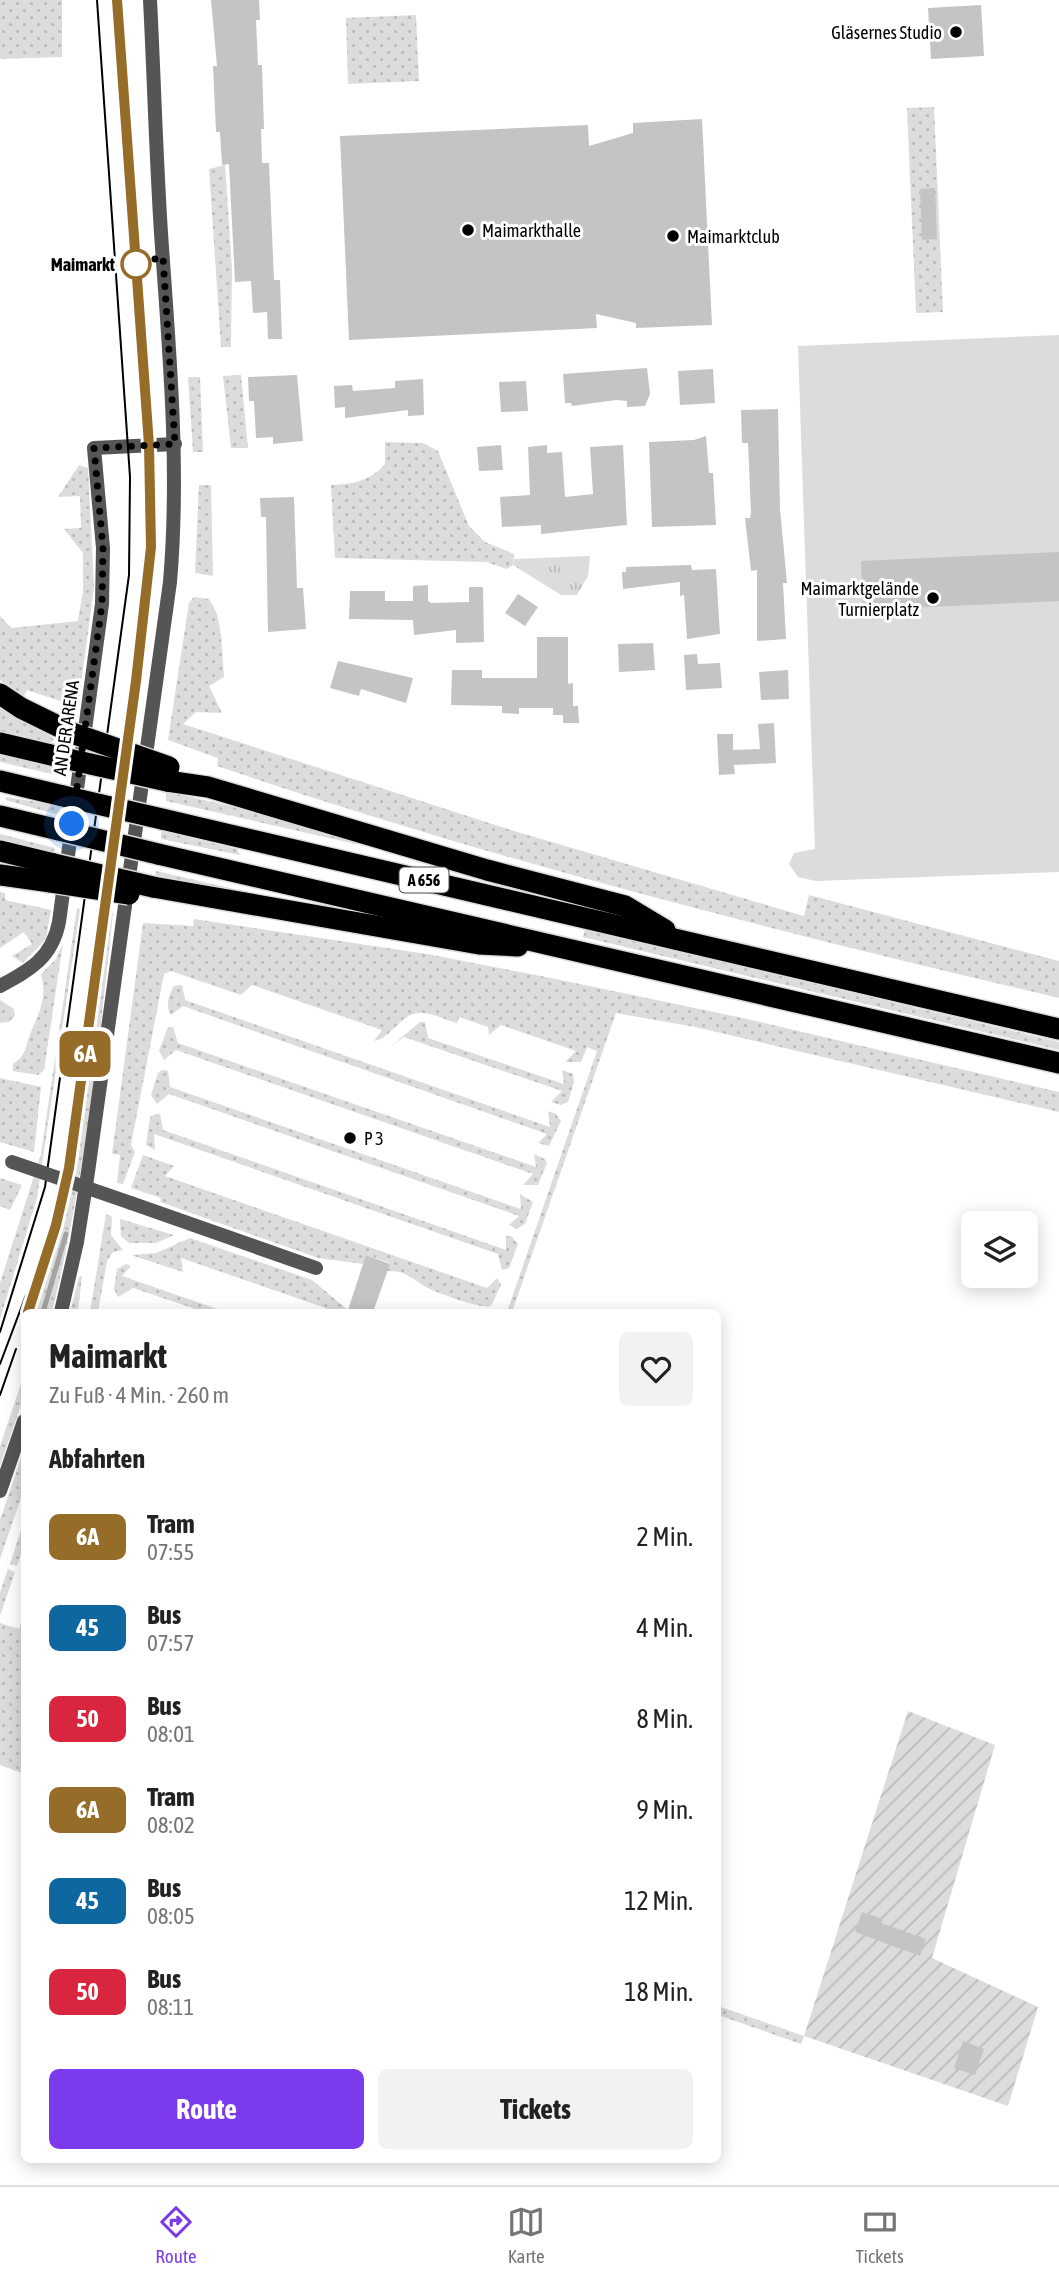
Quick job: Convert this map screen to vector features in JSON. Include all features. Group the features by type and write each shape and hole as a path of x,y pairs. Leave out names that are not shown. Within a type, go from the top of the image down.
{"highway":[{"path":"0,694 21,708 72,733 168,774 486,870 625,906 685,941"},
{"path":"0,743 68,759 168,774"},
{"name":"A 656","path":"0,781 1059,1029"},
{"name":"A 656","path":"0,816 1059,1063"},
{"path":"0,850 53,873 267,917 307,914 479,944 569,948"},
{"path":"0,875 53,873"}],"street":[{"path":"62,1309 77,1242 86,1184 170,582 175,527 175,444 153,97 150,0"},
{"name":"AN DER ARENA","path":"0,986 44,958 56,938 59,922 102,604 103,548 94,448 175,444"},
{"path":"6,1160 316,1268"},
{"path":"0,1492 21,1431"}],"green space":[{"path":"0,0 62,0 62,57 0,59"},
{"path":"416,15 419,81 348,84 346,18"},
{"path":"934,107 943,312 916,313 907,108"},
{"path":"225,165 232,268 231,347 221,347 209,169"},
{"name":"Maimarktgelände Turnierplatz","path":"1059,335 1059,872 816,881 798,877 789,864 794,853 815,849 798,346"},
{"path":"241,375 248,448 231,448 223,376"},
{"path":"188,377 200,377 203,452 193,452"},
{"path":"385,442 423,443 438,451 469,526 485,542 514,554 513,565 507,569 486,562 335,558 331,485 361,480 379,470 385,464"},
{"path":"79,465 88,468 94,587 78,707 27,690 24,696 0,680 0,616 11,628 78,621 83,591 83,553 64,529 81,528 80,496 58,497"},
{"path":"199,485 211,485 213,576 195,573"},
{"path":"590,556 588,576 577,595 561,595 513,565 514,559"},
{"path":"194,597 209,599 217,614 224,677 209,686 222,713 196,712 183,724 514,831 804,916 809,895 1059,961 1059,998 846,947 635,892 425,832 217,766 218,758 168,740 189,603"},
{"path":"0,705 49,734 54,740 49,744 0,732"},
{"path":"0,754 66,769 65,777 0,762"},
{"path":"166,791 263,814 387,851 166,801"},
{"path":"7,797 60,806 59,815 5,800"},
{"path":"161,831 237,849 240,855 161,839"},
{"path":"0,834 55,848 54,855 0,843"},
{"path":"156,871 300,904 155,879"},
{"path":"0,892 5,893 5,900 51,910 46,939 23,963 12,956 32,944 24,932 0,948"},
{"path":"77,908 80,909 37,1198 0,1319 0,1283 41,1154"},
{"path":"107,912 113,913 102,1013 73,1214 53,1309 34,1309 63,1215 74,1165 84,1115"},
{"path":"194,919 427,954 747,1019 1059,1092 1059,1112 695,1027 616,1013 513,1309 508,1309 597,1051 587,1047 581,1062 565,1062 576,1051 501,1025 489,1035 488,1027 459,1017 457,1023 423,1013 409,1016 387,1035 374,1041 382,1030 252,985 241,995 171,971 164,974 131,1145 135,1152 123,1184 117,1183 120,1155 112,1154 143,923 193,926"},
{"path":"585,929 1059,1042 1059,1050 583,937"},
{"path":"63,943 44,1070 38,1075 13,1071 13,1064 25,1050 42,1004 41,974 56,959"},
{"path":"182,985 185,1000 550,1127 548,1111 556,1114 561,1121 549,1146 538,1143 547,1134 183,1006 171,1015 168,1005 171,992 174,986"},
{"path":"0,1000 14,1009 15,1016 9,1022 0,1023"},
{"path":"420,1022 425,1022 428,1038 564,1084 562,1070 573,1074 574,1082 568,1102 561,1105 551,1102 562,1091 404,1037 390,1047"},
{"path":"168,1027 173,1027 178,1043 536,1167 534,1154 545,1159 547,1163 538,1185 523,1185 533,1174 176,1050 164,1060 159,1051"},
{"path":"162,1070 168,1071 170,1087 521,1209 520,1194 533,1202 525,1224 517,1229 509,1225 519,1216 169,1094 157,1104 151,1095 158,1073"},
{"path":"0,1078 41,1087 34,1152 0,1142"},
{"path":"160,1114 163,1130 506,1250 506,1236 511,1236 518,1244 509,1268 502,1270 498,1254 154,1134 155,1150 146,1145 150,1117"},
{"path":"143,1155 174,1166 165,1176 487,1288 497,1278 501,1285 491,1306 471,1304 432,1290 406,1274 387,1271 390,1263 367,1255 363,1264 318,1258 160,1202 161,1198 131,1188"},
{"path":"0,1178 22,1185 10,1210 0,1206"},
{"path":"106,1214 112,1217 111,1235 123,1250 113,1252 107,1261 99,1309 90,1309"},
{"path":"120,1219 174,1235 156,1243 129,1243 121,1236"},
{"path":"190,1238 312,1280 347,1309 328,1309 181,1258 183,1272 131,1255 156,1253"},
{"path":"126,1264 131,1266 122,1276 217,1309 195,1309 133,1288 118,1297 114,1289 117,1269"},
{"path":"82,1276 78,1309 71,1309 79,1277"},
{"path":"21,1384 21,1405 0,1466 0,1446"},
{"path":"21,1458 21,1498 0,1559 0,1520"},
{"path":"21,1530 21,1554 17,1566 10,1564"},
{"path":"8,1569 15,1572 0,1616 0,1592"},
{"path":"0,1623 19,1629 21,1623 21,1773 0,1765"},
{"path":"908,1711 995,1745 932,1958 1038,2007 1008,2106 804,2036"},
{"path":"721,2007 804,2036 801,2044 721,2016"}],"building":[{"path":"211,0 259,0 260,20 256,20 258,65 262,65 262,163 269,163 274,280 280,280 282,339 268,339 267,312 253,313 251,281 235,282 229,164 222,165 220,132 216,132 213,66 217,66"},
{"name":"Gläsernes Studio","path":"981,5 984,56 931,59 928,8"},
{"name":"Maimarkthalle","path":"702,119 712,325 636,328 636,323 596,314 597,328 349,340 340,136 588,125 589,146 633,133 633,123"},
{"path":"935,188 937,239 922,240 920,189"},
{"path":"647,368 650,394 645,406 627,407 627,401 616,400 572,406 571,403 565,403 563,374"},
{"path":"713,369 715,403 680,405 678,371"},
{"path":"297,375 303,441 273,444 273,437 256,438 254,401 249,401 248,377"},
{"path":"423,379 424,415 408,416 408,410 345,418 345,407 335,408 334,386 352,385 353,391 395,388 395,381"},
{"path":"526,381 528,411 501,412 499,382"},
{"path":"778,409 780,509 787,583 783,583 786,639 757,641 757,570 751,571 745,518 750,518 751,512 748,443 742,443 741,410"},
{"path":"706,436 709,473 713,473 716,525 652,527 649,442 694,440"},
{"path":"501,445 503,470 479,471 477,447"},
{"path":"547,445 547,453 562,452 565,497 593,494 590,447 623,445 627,525 541,534 541,525 502,527 500,497 530,495 528,447"},
{"path":"294,497 297,588 303,588 306,629 268,632 266,517 261,517 260,498"},
{"path":"1059,552 1059,601 863,610 861,561"},
{"path":"691,565 692,570 716,569 720,634 687,639 684,595 680,596 680,582 623,589 622,572 626,572 626,567"},
{"path":"428,585 428,601 431,603 469,602 469,587 483,587 484,642 456,643 456,630 414,635 413,620 349,619 350,591 385,591 385,601 413,601 413,586"},
{"path":"518,594 538,607 525,626 505,613"},
{"path":"537,637 568,637 568,684 573,683 573,706 578,706 579,723 563,723 563,715 553,715 553,708 519,708 519,714 502,713 502,706 451,705 452,670 482,670 482,678 537,678"},
{"path":"653,643 655,670 619,672 618,644"},
{"path":"697,654 698,664 720,663 722,688 686,690 684,655"},
{"path":"338,661 413,678 406,703 361,689 359,696 330,688"},
{"path":"788,670 789,699 761,700 759,672"},
{"path":"774,723 776,763 734,765 735,774 719,775 717,734 733,734 733,750 760,749 758,724"},
{"path":"366,1255 390,1264 374,1309 348,1309"},
{"path":"862,1912 883,1919 881,1923 926,1939 920,1956 855,1932"},
{"path":"963,2041 984,2049 975,2075 954,2068"}],"waterway":[{"path":"44,1309 66,1234"}],"tram line":[{"path":"0,1332 45,1187 129,575 130,477 97,0"},
{"path":"29,1309 56,1225 69,1168 136,681 151,547 149,445 117,0"},
{"name":"6A","path":"29,1309 56,1225 69,1168 150,578 150,461 117,0"},
{"path":"0,1364 26,1295"},
{"path":"0,1395 16,1349"}],"place":[{"name":"Gläsernes Studio","path":"956,32"},
{"name":"Maimarkthalle","path":"468,230"},
{"name":"Maimarktclub","path":"673,236"},
{"name":"Maimarkt","path":"136,264"},
{"name":"Maimarktgelände Turnierplatz","path":"933,598"},
{"name":"P 3","path":"350,1138"}],"route":[{"path":"72,824 102,604 103,548 94,448 175,444 163,257 136,264"}]}
